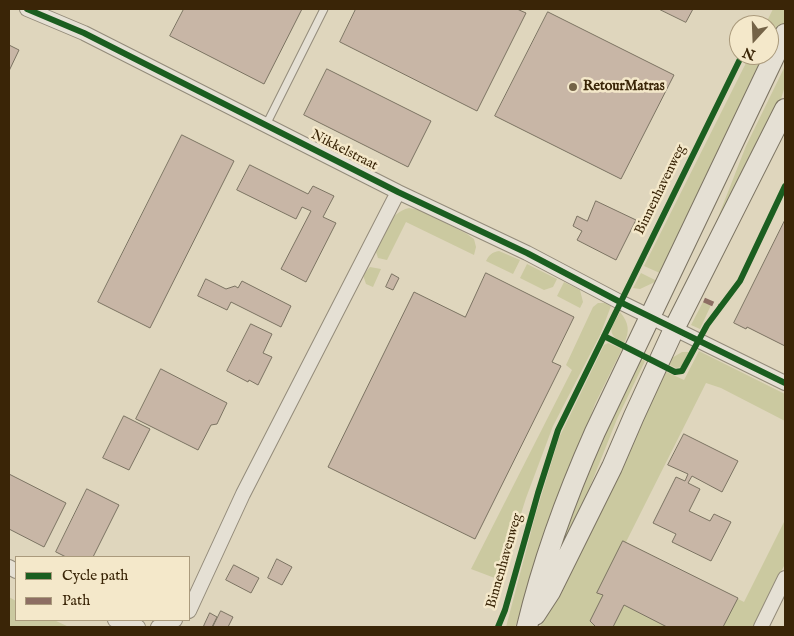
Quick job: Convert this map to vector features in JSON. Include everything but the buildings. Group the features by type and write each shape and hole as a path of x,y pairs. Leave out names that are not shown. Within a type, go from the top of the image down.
{"main road":[{"path":"527,627 537,586 576,476 604,410 634,352 649,316 785,34"},
{"path":"527,627 550,592 612,467 674,329 785,108"}],"street":[{"name":"Nikkelstraat","path":"27,9 84,33 398,192 527,253 674,329 785,383"},
{"path":"190,608 243,494 398,192"},
{"path":"761,627 785,578"},
{"path":"117,621 127,626 138,627"},
{"path":"158,627 173,621"}],"lane":[{"path":"266,125 324,9"}],"shaded area":[{"path":"773,9 785,9 785,22 779,34 779,15 770,15"},
{"path":"745,65 764,65 662,274 644,266"},
{"path":"785,66 785,86 781,99 715,225 746,146"},
{"path":"409,208 420,210 474,239 476,247 474,255 406,222 387,260 378,258 375,249 388,224 402,210"},
{"path":"499,251 520,260 513,274 486,261 491,254"},
{"path":"527,264 557,279 553,287 544,290 520,278"},
{"path":"370,267 381,269 373,287 366,284 363,275"},
{"path":"641,273 657,281 640,289 633,288"},
{"path":"564,282 580,290 583,302 580,308 557,296"},
{"path":"703,302 711,305 700,329 691,325"},
{"path":"598,303 605,303 611,306 600,335 553,426 526,498 500,580 471,569 572,370 566,365 593,307"},
{"path":"620,312 628,327 624,344 612,333 612,327"},
{"path":"608,343 622,349 595,404 515,627 506,627 536,513 559,438 604,345"},
{"path":"699,351 785,394 785,421 721,388 706,383 626,542 744,602 785,520 785,564 753,627 540,627 601,504 662,370 684,380"},
{"path":"682,352 689,352 681,367 676,368 666,363 670,359"},
{"path":"636,357 645,361 617,419 560,562 556,545"},
{"path":"9,597 15,600 15,621 56,621 69,627 9,627"}],"marked path":[{"path":"704,300 720,307"}],"cycle path":[{"path":"27,9 84,33 398,192 527,253 620,302 785,383"},
{"name":"Binnenhavenweg","path":"498,627 505,610 558,430 737,65"},
{"path":"604,336 675,372 682,371 707,325 740,281 785,186"}],"place":[{"name":"RetourMatras","path":"573,87"}]}
